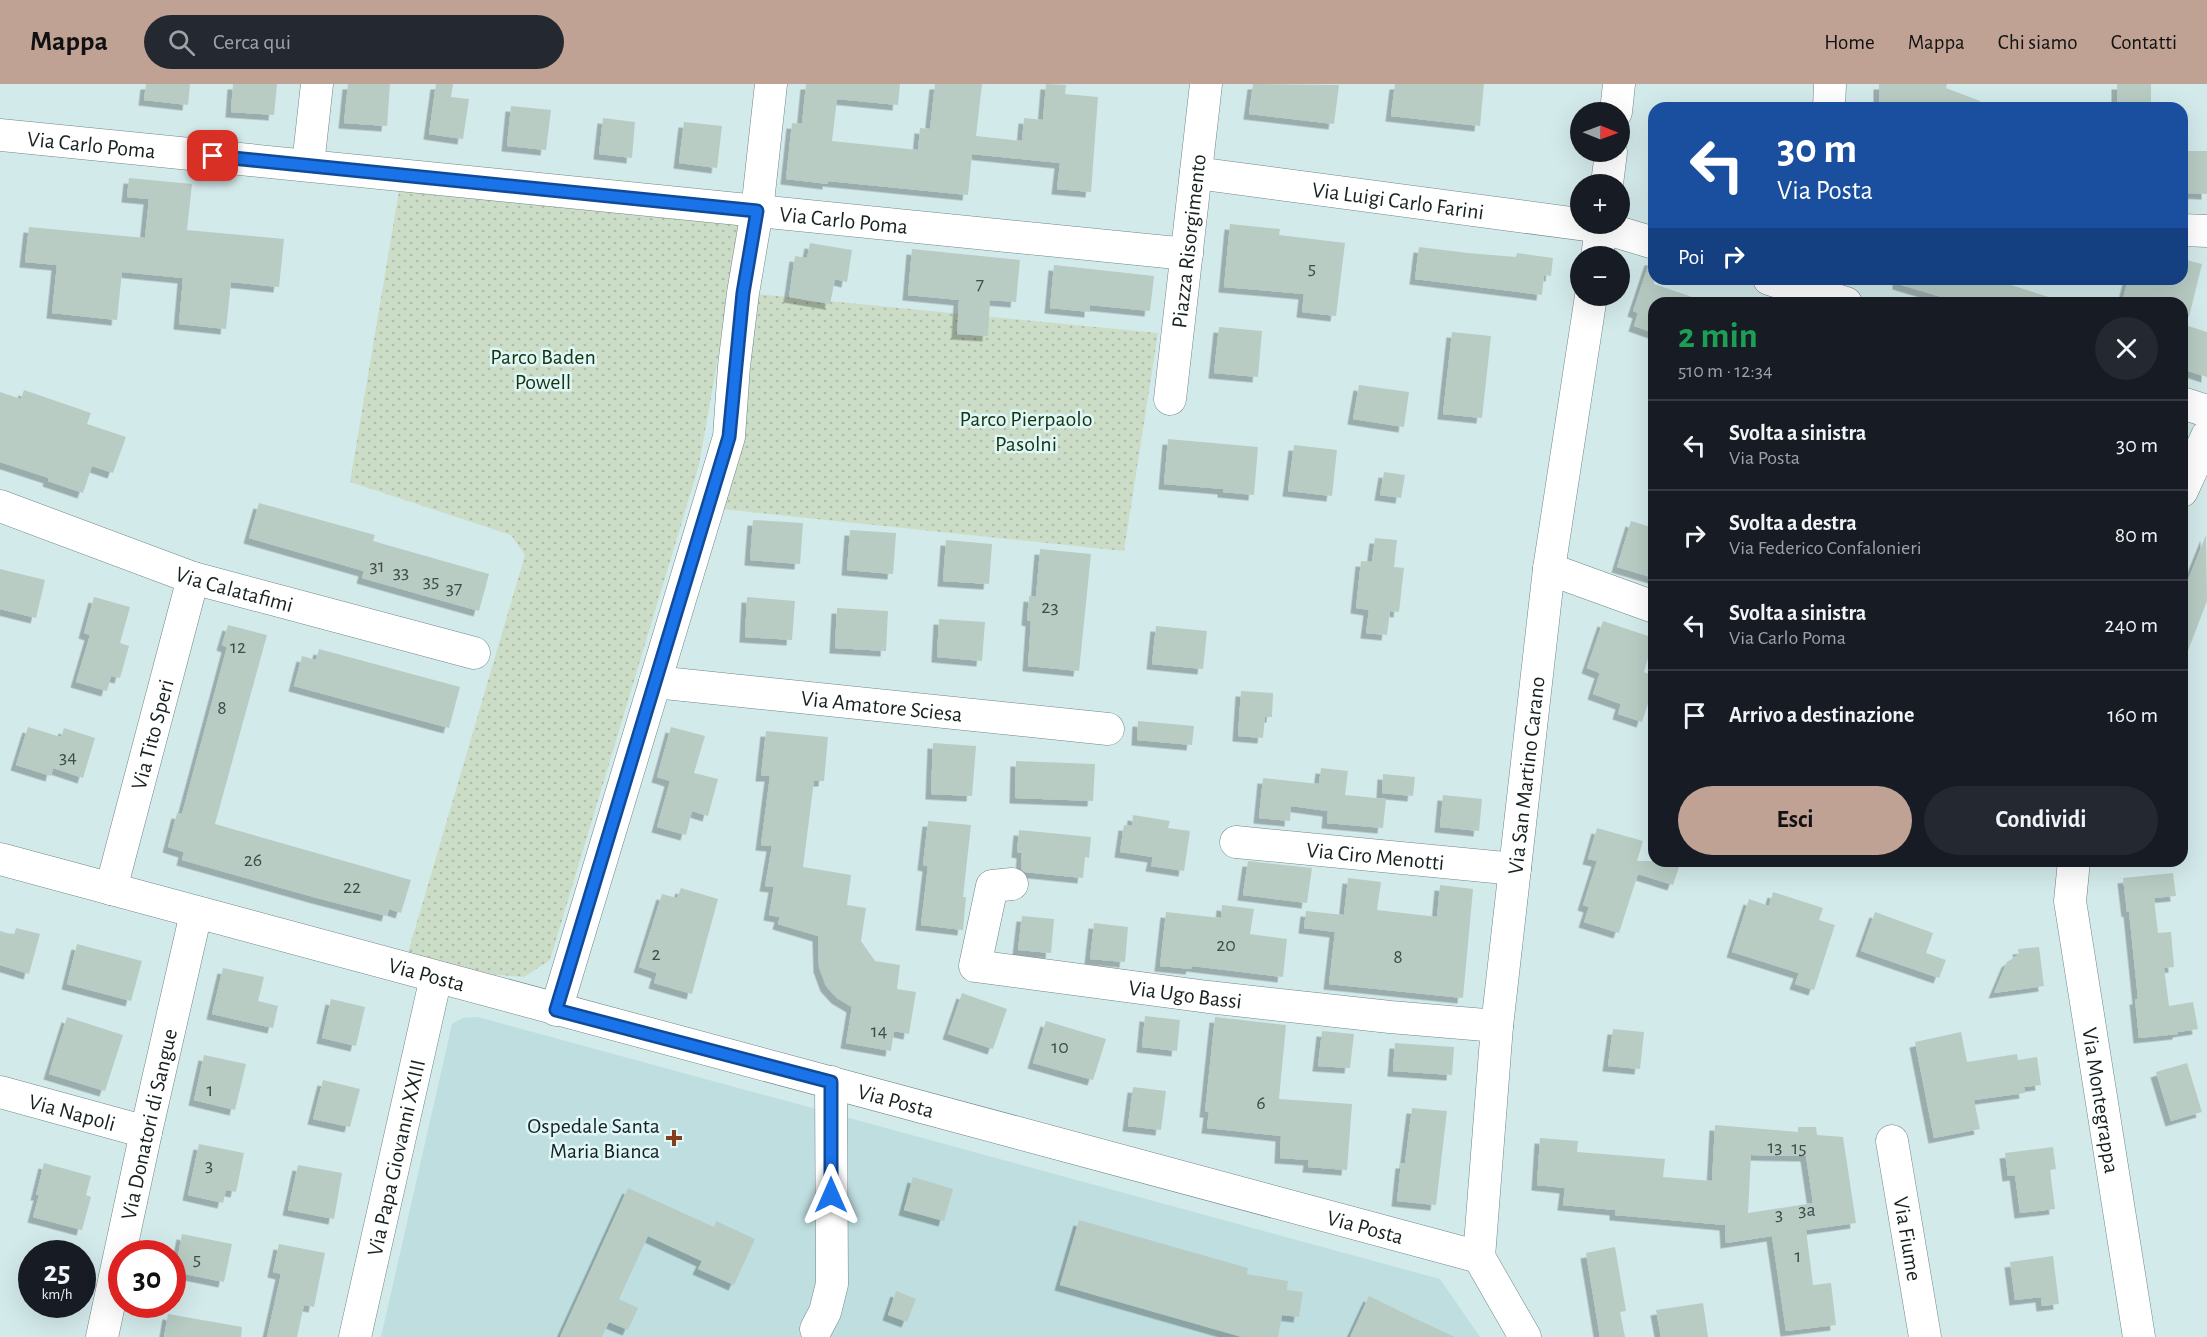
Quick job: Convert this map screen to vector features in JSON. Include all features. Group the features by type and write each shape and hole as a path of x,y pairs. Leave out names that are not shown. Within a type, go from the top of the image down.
{"street":[{"path":"308,165 317,84"},
{"path":"556,1010 729,437 743,293 757,211 771,84"},
{"name":"Piazza Risorgimento","path":"1170,399 1206,84"},
{"path":"1617,102 1619,84"},
{"path":"1829,102 1830,84"},
{"name":"Via Carlo Poma","path":"0,135 1186,254"},
{"name":"Via Luigi Carlo Farini","path":"1196,173 1648,242"},
{"path":"2188,230 2207,231"},
{"path":"1796,285 1832,293"},
{"name":"Via San Martino Carano","path":"1479,1257 1497,1026 1549,569 1589,306"},
{"path":"2188,405 2207,411"},
{"path":"2188,478 2207,436"},
{"name":"Via Calatafimi","path":"0,506 193,578 474,653"},
{"path":"1549,569 1648,605"},
{"name":"Via Tito Speri","path":"111,889 193,578"},
{"name":"Via Amatore Sciesa","path":"654,682 1108,729"},
{"name":"Via Ciro Menotti","path":"1236,842 1515,869"},
{"name":"Via Posta","path":"0,859 1479,1257"},
{"name":"Via Montegrappa","path":"2073,867 2070,901 2139,1337"},
{"name":"Via Ugo Bassi","path":"1012,884 992,886 975,966 1208,997 1497,1026"},
{"name":"Via Donatori di Sangue","path":"102,1337 196,913"},
{"name":"Via Papa Giovanni XXIII","path":"354,1337 435,977"},
{"path":"823,1335 836,1294 832,1284 831,1082"},
{"name":"Via Napoli","path":"0,1092 146,1132"},
{"name":"Via Fiume","path":"1892,1141 1925,1337"},
{"path":"1479,1257 1525,1337"}],"shaded area":[{"name":"Ospedale Santa Maria Bianca","path":"478,1017 1440,1279 1480,1337 381,1337 452,1024 463,1018"}],"green space":[{"name":"Parco Baden Powell","path":"400,185 742,221 699,465 550,960 524,977 463,972 407,956 525,555 511,535 350,482"},
{"name":"Parco Pierpaolo Pasolni","path":"757,294 1158,333 1124,551 722,509"}],"building":[{"path":"146,84 190,84 188,105 144,100"},
{"path":"233,84 277,84 274,115 231,112"},
{"path":"348,84 390,84 387,126 344,123"},
{"path":"436,84 453,84 451,97 469,99 463,139 429,134"},
{"path":"806,84 900,84 898,105 837,99 832,141 918,150 920,128 930,129 935,84 982,84 976,136 1022,141 1024,118 1043,120 1046,84 1066,85 1065,94 1098,97 1091,192 1057,189 1060,163 972,154 968,195 786,179 792,123 802,124"},
{"path":"1253,84 1339,85 1334,124 1249,114"},
{"path":"1395,84 1484,84 1480,126 1391,116"},
{"path":"1879,84 1947,84 1946,88 1980,101 1980,102 1879,102"},
{"path":"2117,84 2151,84 2151,102 2117,102"},
{"path":"511,106 551,110 546,150 507,146"},
{"path":"603,118 635,122 632,158 599,154"},
{"path":"684,122 722,126 717,168 679,163"},
{"path":"2188,151 2207,151 2207,194 2188,193"},
{"path":"129,178 192,184 187,230 284,239 279,287 231,282 226,329 179,324 183,278 122,272 117,320 52,313 57,265 25,262 29,227 145,238 149,199 127,197"},
{"path":"1230,224 1280,229 1279,235 1345,243 1336,316 1302,312 1304,294 1224,287"},
{"path":"810,243 852,250 847,282 835,279 830,304 789,297 795,256 807,258"},
{"path":"1419,247 1516,257 1517,253 1553,258 1551,276 1544,275 1542,295 1415,279"},
{"path":"912,249 1020,260 1016,302 990,300 988,336 957,334 959,300 908,295"},
{"path":"2188,260 2202,264 2189,317 2188,297 2124,297 2126,285 2188,285"},
{"path":"1054,265 1154,276 1150,311 1090,305 1090,312 1050,308"},
{"path":"1648,266 1648,285 1657,285 1692,297 1648,297 1648,331 1634,326 1638,313 1633,311"},
{"path":"1901,285 2011,285 2049,297 1942,297"},
{"path":"2188,326 2207,332 2207,377 2188,371"},
{"path":"1219,327 1262,331 1258,377 1214,373"},
{"path":"1452,332 1491,336 1482,418 1443,414"},
{"path":"1359,385 1409,392 1404,427 1353,419"},
{"path":"24,390 91,413 87,424 126,437 113,473 92,466 83,493 48,481 49,478 0,462 0,392 21,399"},
{"path":"1168,439 1258,447 1254,495 1223,492 1223,489 1164,484"},
{"path":"1294,445 1337,450 1332,496 1288,491"},
{"path":"1384,472 1405,475 1401,498 1380,495"},
{"path":"259,503 375,535 373,541 489,574 479,611 362,578 364,571 249,538"},
{"path":"753,520 803,523 800,564 750,560"},
{"path":"1631,521 1648,526 1648,576 1617,567"},
{"path":"850,530 896,533 893,574 847,570"},
{"path":"2206,535 2207,601 2188,651 2188,580"},
{"path":"1375,538 1397,540 1394,567 1404,568 1399,612 1390,611 1387,635 1366,633 1369,610 1356,608 1361,561 1372,562"},
{"path":"946,540 992,544 989,584 943,581"},
{"path":"1040,549 1091,554 1079,671 1028,666 1031,621 1027,620 1029,596 1036,597"},
{"path":"0,569 45,580 36,618 0,609"},
{"path":"94,597 130,607 120,643 129,646 120,678 111,676 107,691 76,682 90,635 84,633"},
{"path":"747,597 795,601 792,640 745,637"},
{"path":"837,608 888,611 886,651 835,648"},
{"path":"939,619 985,622 982,661 937,657"},
{"path":"1603,621 1648,636 1648,658 1644,672 1648,674 1648,704 1642,722 1618,714 1621,704 1593,694 1600,673 1587,668"},
{"path":"228,625 267,635 215,824 411,880 401,913 389,909 387,916 182,860 184,852 168,847 177,813 182,814 227,647 222,645"},
{"path":"1156,626 1207,631 1203,669 1152,664"},
{"path":"319,649 460,687 449,728 294,686 302,656 316,660"},
{"path":"1241,691 1273,693 1272,717 1265,717 1263,738 1238,736"},
{"path":"1138,721 1194,726 1192,745 1137,740"},
{"path":"28,727 61,737 64,728 95,738 83,778 53,768 51,776 16,765"},
{"path":"671,727 705,736 694,773 718,779 708,816 692,811 686,835 657,827 670,781 657,777"},
{"path":"766,731 828,737 824,781 814,781 803,867 851,875 847,905 866,908 861,941 875,961 900,965 897,989 916,992 909,1034 894,1031 891,1051 846,1043 852,1007 837,998 826,986 819,967 818,936 778,924 780,917 769,915 774,887 765,886 772,846 761,845 770,776 761,776"},
{"path":"933,743 976,746 972,796 931,794"},
{"path":"1016,761 1095,764 1093,801 1015,798"},
{"path":"1321,768 1348,771 1345,795 1386,799 1383,828 1327,823 1328,811 1291,806 1290,821 1259,818 1263,778 1319,784"},
{"path":"1383,774 1415,777 1413,796 1382,793"},
{"path":"1443,795 1482,799 1479,831 1440,827"},
{"path":"1133,815 1170,821 1168,828 1190,831 1184,871 1151,866 1153,857 1120,852 1124,825 1132,826"},
{"path":"928,821 971,825 963,897 966,897 963,930 921,925 928,866 923,865"},
{"path":"1597,828 1643,841 1637,861 1648,861 1648,867 1679,867 1673,885 1638,874 1619,933 1584,922 1589,907 1583,905 1597,861 1588,859"},
{"path":"1019,830 1091,837 1089,858 1085,857 1083,878 1025,872 1021,869 1022,853 1017,852"},
{"path":"1248,861 1312,868 1307,903 1243,895"},
{"path":"2173,873 2176,896 2154,898 2158,933 2171,932 2174,967 2164,968 2169,1006 2193,1002 2198,1029 2178,1032 2178,1034 2139,1038 2135,999 2138,999 2129,911 2127,912 2123,878"},
{"path":"1348,878 1381,882 1377,910 1437,917 1440,885 1473,889 1463,998 1329,984 1335,932 1304,928 1306,911 1344,915"},
{"path":"681,888 718,899 692,994 654,983 657,973 639,967 662,894 677,898"},
{"path":"1773,892 1823,908 1819,920 1835,925 1814,990 1795,984 1799,973 1732,952 1749,899 1769,906"},
{"path":"1222,905 1254,909 1250,934 1287,939 1283,977 1192,966 1191,969 1160,966 1166,912 1221,918"},
{"path":"1875,912 1933,933 1926,953 1946,960 1939,978 1861,951"},
{"path":"1022,916 1054,919 1051,953 1018,950"},
{"path":"1094,923 1128,927 1125,962 1090,959"},
{"path":"16,928 40,934 29,974 0,965 0,931 14,935"},
{"path":"77,944 142,961 131,1001 67,984"},
{"path":"2039,947 2044,986 1994,993 2007,962 2019,954 2018,949"},
{"path":"223,968 264,977 258,1001 278,1006 273,1028 212,1014"},
{"path":"962,993 1007,1009 993,1049 948,1034"},
{"path":"331,999 365,1007 356,1046 322,1038"},
{"path":"1145,1016 1180,1020 1177,1051 1142,1047"},
{"path":"67,1017 123,1035 105,1091 49,1074"},
{"path":"1215,1017 1286,1025 1279,1099 1352,1104 1347,1170 1308,1167 1309,1160 1280,1158 1281,1136 1207,1128 1209,1112 1205,1112"},
{"path":"1046,1021 1106,1039 1093,1080 1033,1063"},
{"path":"1613,1029 1644,1032 1640,1069 1608,1066"},
{"path":"1322,1031 1354,1034 1350,1068 1318,1066"},
{"path":"1961,1032 1967,1062 2017,1054 2018,1060 2037,1057 2041,1085 2024,1087 2025,1093 1974,1100 1980,1129 1934,1138 1915,1042"},
{"path":"1395,1043 1454,1047 1452,1075 1393,1071"},
{"path":"204,1055 246,1064 235,1110 194,1100"},
{"path":"2187,1063 2202,1112 2171,1121 2156,1072"},
{"path":"323,1080 360,1089 350,1127 313,1119"},
{"path":"1133,1087 1166,1091 1161,1130 1128,1126"},
{"path":"1412,1108 1447,1111 1436,1205 1397,1201 1401,1163 1405,1163"},
{"path":"1715,1125 1798,1132 1798,1127 1816,1127 1817,1135 1843,1137 1856,1223 1806,1230 1813,1285 1831,1283 1836,1325 1786,1331 1772,1236 1726,1243 1725,1225 1615,1215 1615,1210 1563,1205 1565,1188 1537,1185 1540,1138 1578,1141 1577,1152 1665,1159 1663,1177 1712,1181","holes":["1751,1155 1806,1156 1813,1203 1748,1213"]},
{"path":"199,1144 244,1153 236,1192 226,1190 223,1203 188,1195"},
{"path":"2053,1147 2056,1169 2050,1170 2055,1209 2020,1213 2015,1175 2008,1176 2005,1153"},
{"path":"44,1163 91,1176 86,1195 91,1197 82,1230 33,1217"},
{"path":"298,1165 342,1173 334,1219 288,1210"},
{"path":"913,1177 953,1189 944,1221 904,1210"},
{"path":"628,1188 714,1227 716,1221 755,1239 734,1285 698,1269 702,1261 648,1236 619,1299 638,1308 628,1330 609,1322 602,1337 560,1337"},
{"path":"1079,1220 1248,1268 1247,1274 1288,1281 1287,1290 1303,1292 1299,1317 1282,1315 1278,1337 1242,1337 1060,1285"},
{"path":"182,1234 232,1244 224,1282 186,1274 186,1240 181,1240"},
{"path":"279,1244 325,1253 314,1307 304,1305 297,1337 267,1337 281,1274 273,1272"},
{"path":"1615,1247 1626,1311 1620,1312 1625,1337 1600,1337 1586,1253"},
{"path":"2053,1256 2059,1304 2042,1306 2041,1297 2015,1300 2010,1262"},
{"path":"896,1291 916,1299 907,1322 888,1315"},
{"path":"1369,1296 1414,1318 1455,1337 1350,1337"},
{"path":"1703,1303 1708,1337 1661,1337 1656,1310"},
{"path":"186,1317 242,1327 241,1337 164,1337 167,1318"}],"place":[{"name":"Ospedale Santa Maria Bianca","path":"674,1138"}],"route":[{"path":"213,156 757,211 743,293 734,366 729,437 556,1010 831,1082 831,1195"}]}
